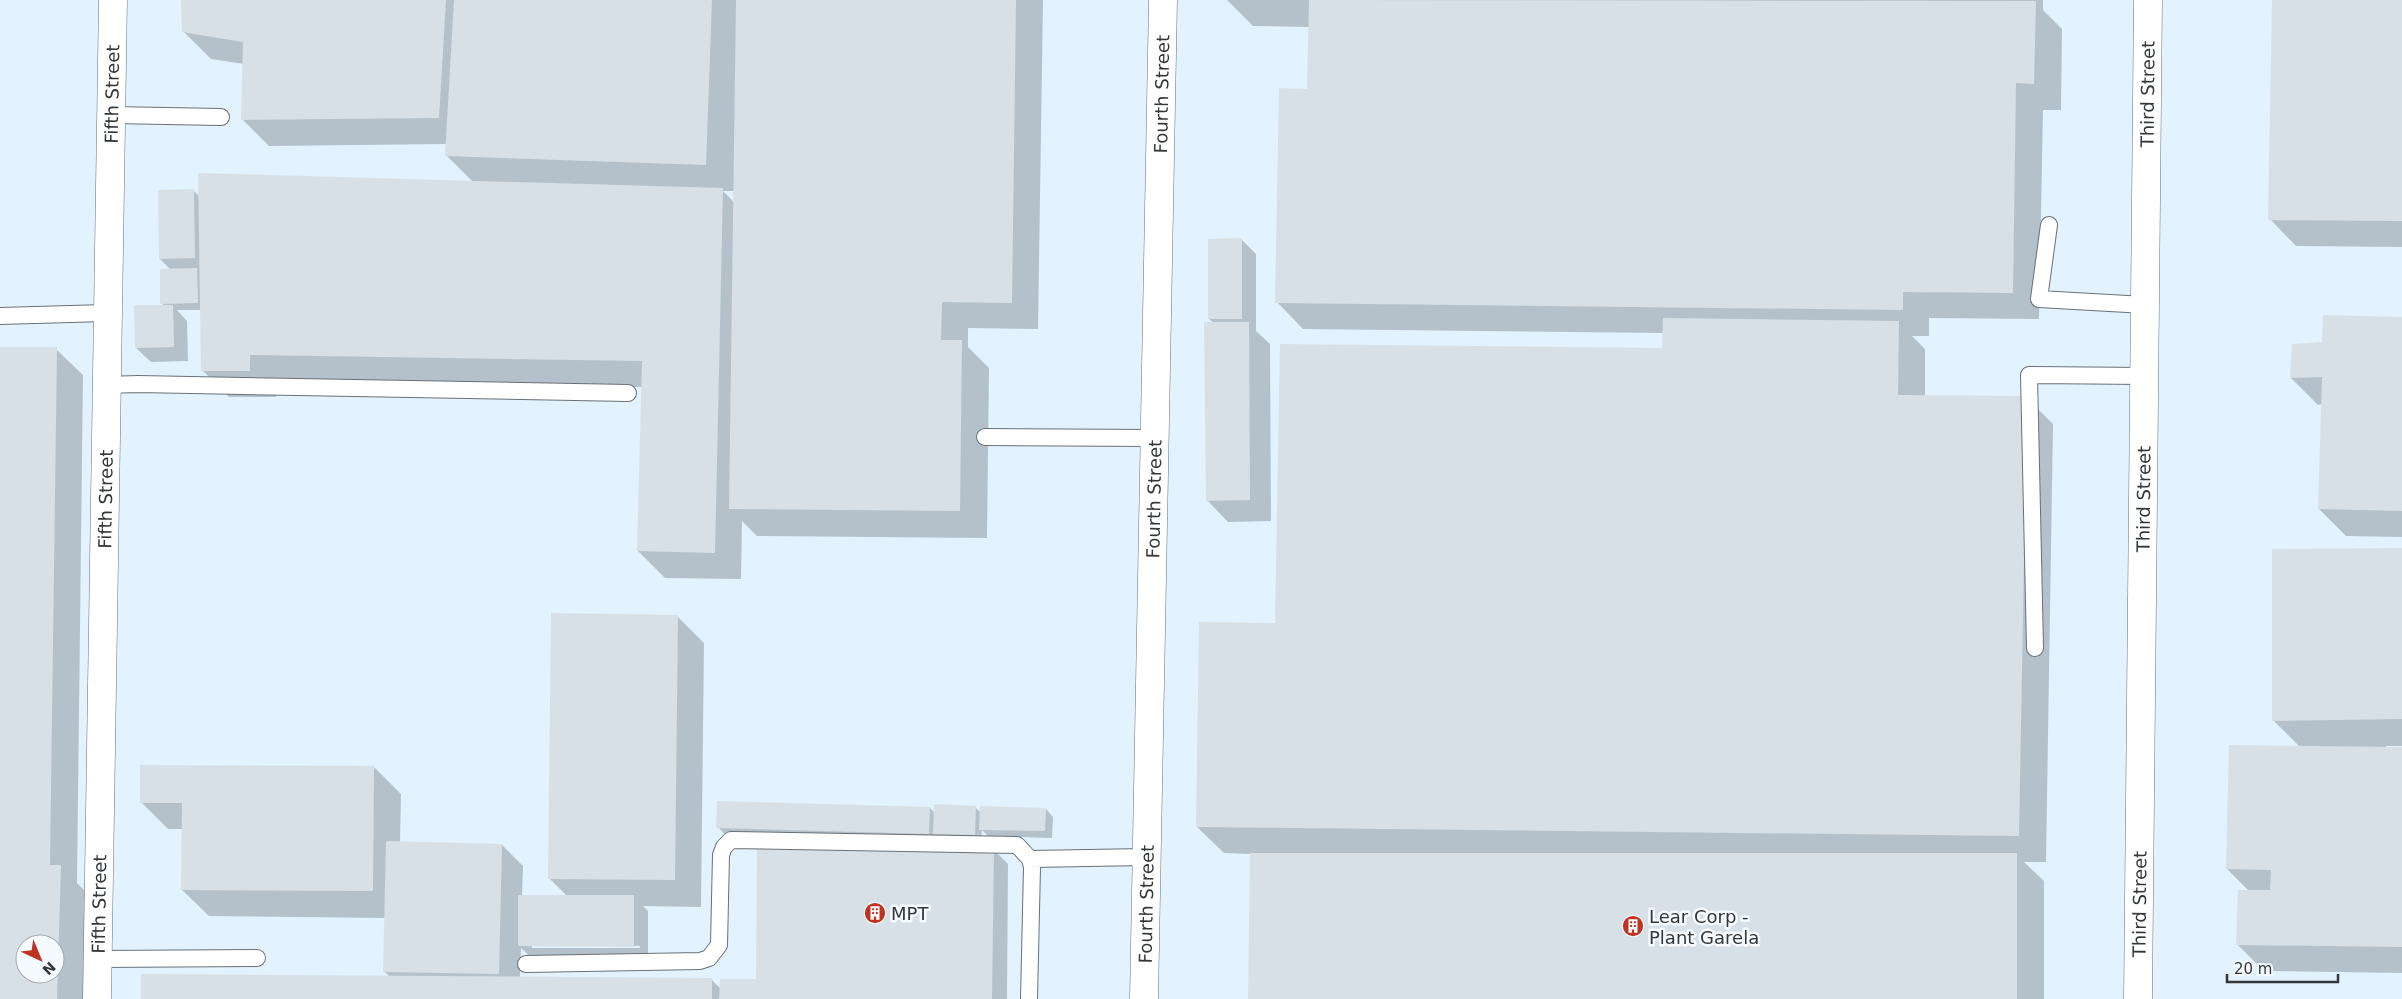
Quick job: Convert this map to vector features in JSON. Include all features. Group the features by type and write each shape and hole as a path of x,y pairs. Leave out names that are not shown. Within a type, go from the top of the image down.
{"street":[{"name":"Fifth Street","path":"97,999 106,314 113,0"},
{"name":"Fourth Street","path":"1144,999 1163,0"},
{"name":"Third Street","path":"2138,999 2148,0"}],"lane":[{"path":"111,115 221,117"},
{"path":"2049,225 2039,299 2145,305"},
{"path":"0,316 106,314"},
{"path":"2035,648 2029,376 2145,376"},
{"path":"105,385 148,384 628,393"},
{"path":"985,437 1155,438"},
{"path":"526,964 700,961 709,958 719,945 721,855 724,847 731,840 1017,845 1030,859 1032,867 1029,999"},
{"path":"1030,859 1146,857"},
{"path":"97,959 257,958"}],"shaded area":[{"path":"0,0 2402,0 2402,999 0,999"}],"building":[{"path":"181,0 446,0 439,118 241,120 243,42 182,32"},
{"path":"454,0 712,0 706,165 445,156"},
{"path":"736,0 1016,0 1012,303 942,302 941,340 962,340 960,511 729,509"},
{"path":"1309,0 2036,1 2034,84 2016,83 2013,293 1903,292 1903,310 1275,303 1279,88 1307,89"},
{"path":"2272,0 2402,0 2402,221 2268,220"},
{"path":"198,173 723,188 715,553 637,551 642,361 250,355 250,371 201,371"},
{"path":"194,189 195,258 159,259 158,190"},
{"path":"1242,238 1242,319 1208,319 1208,239"},
{"path":"197,268 198,303 160,304 160,269"},
{"path":"134,305 173,305 174,347 135,348"},
{"path":"2323,315 2402,317 2402,511 2318,509 2322,377 2290,378 2292,344 2322,342"},
{"path":"1663,318 1899,321 1898,395 2027,396 2019,836 1196,827 1199,622 1275,623 1280,344 1662,348"},
{"path":"1204,322 1249,322 1250,500 1206,501"},
{"path":"0,347 57,347 50,865 61,865 59,934 15,934 15,984 57,984 57,999 0,999"},
{"path":"2402,548 2402,719 2272,721 2272,549"},
{"path":"551,613 678,615 675,880 548,879"},
{"path":"2229,745 2402,747 2402,947 2236,945 2238,890 2270,890 2271,870 2226,869"},
{"path":"140,765 374,766 373,891 181,890 182,803 140,803"},
{"path":"717,801 930,807 929,834 716,828"},
{"path":"934,804 976,806 975,835 933,834"},
{"path":"980,806 1046,808 1045,831 979,830"},
{"path":"386,841 502,844 499,974 383,972"},
{"name":"MPT","path":"757,848 994,848 992,999 719,999 720,979 756,979"},
{"name":"Lear Corp - Plant Garela","path":"1250,853 2017,853 2017,999 1248,999"},
{"path":"518,895 634,895 634,947 518,946"},
{"path":"141,974 712,978 712,999 141,999"}],"place":[{"name":"MPT","path":"875,913"},
{"name":"Lear Corp - Plant Garela","path":"1633,926"}]}
